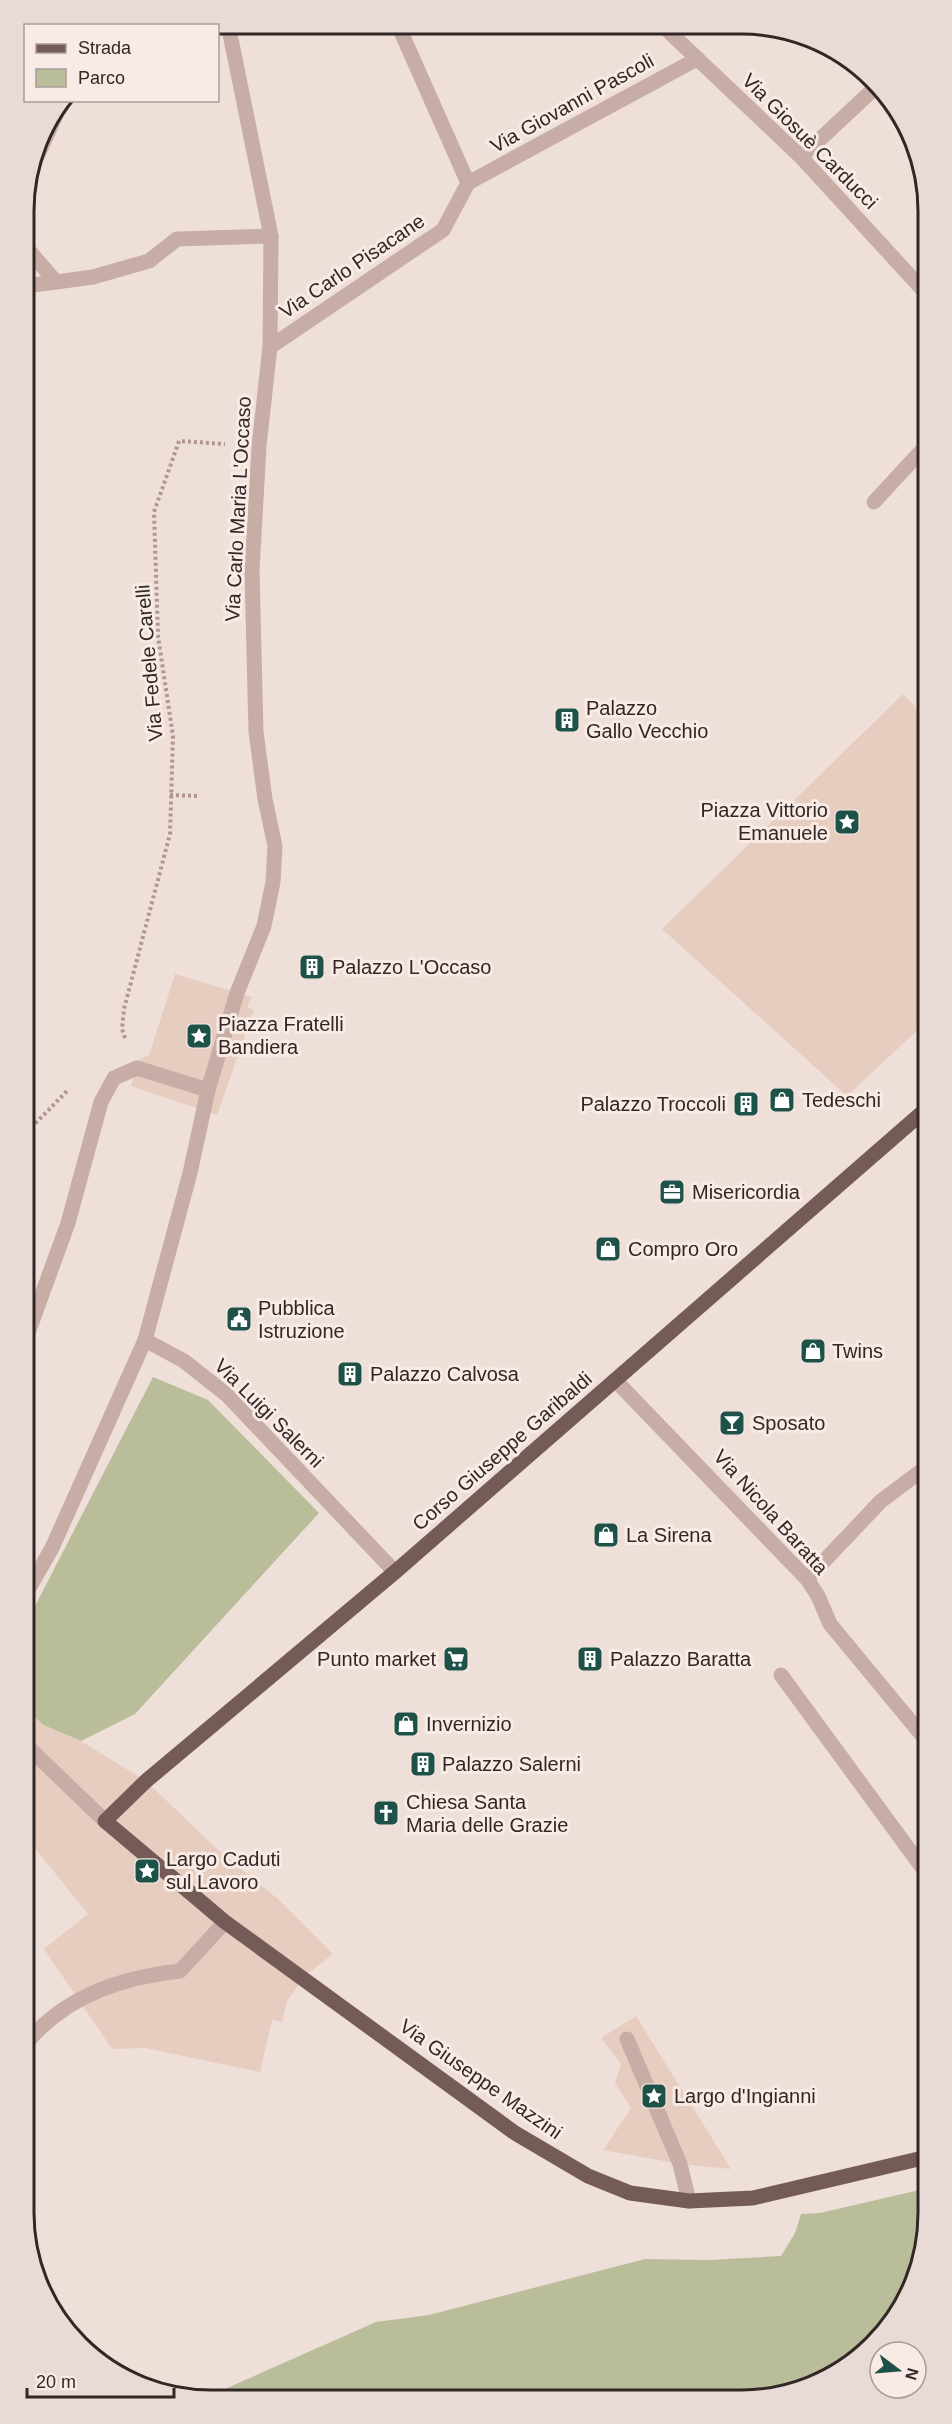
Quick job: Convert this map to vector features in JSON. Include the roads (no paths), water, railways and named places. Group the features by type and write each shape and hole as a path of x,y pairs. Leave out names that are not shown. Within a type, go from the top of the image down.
{"main road":[{"name":"Corso Giuseppe Garibaldi","path":"105,1821 146,1781 395,1572 918,1117"},
{"path":"105,1821 225,1922"},
{"name":"Via Giuseppe Mazzini","path":"225,1922 304,1977 515,2133 588,2176 630,2193 689,2200 753,2198 917,2159"}],"street":[{"name":"Via Carlo Maria L'Occaso","path":"208,1090 237,993 264,926 273,882 275,846 265,799 255,710 252,571 259,446 270,347 271,236 230,35"},
{"path":"402,35 468,183"},
{"name":"Via Giosuè Carducci","path":"673,35 801,157 918,285"},
{"name":"Via Giovanni Pascoli","path":"468,183 697,58"},
{"path":"801,157 871,92"},
{"name":"Via Carlo Pisacane","path":"270,347 443,230 468,183"},
{"path":"35,285 93,277 149,261 177,238 271,236"},
{"path":"35,258 56,282"},
{"path":"874,502 918,454"},
{"path":"35,1314 68,1223 100,1102 114,1078 136,1068 208,1090 190,1173 146,1340 52,1548 35,1578"},
{"name":"Via Luigi Salerni","path":"146,1340 184,1361 227,1395 395,1572"},
{"name":"Via Nicola Baratta","path":"615,1380 807,1579 818,1596 830,1624 917,1729"},
{"path":"807,1579 881,1501 917,1474"},
{"path":"781,1675 917,1861"},
{"path":"35,1754 105,1821"},
{"path":"35,2035 78,1999 117,1983 148,1974 180,1971 225,1922"},
{"path":"627,2039 680,2164 689,2200"}],"place":[{"name":"Palazzo Gallo Vecchio","path":"567,720"},
{"name":"Piazza Vittorio Emanuele","path":"847,822"},
{"name":"Palazzo L'Occaso","path":"312,967"},
{"name":"Piazza Fratelli Bandiera","path":"199,1036"},
{"name":"Tedeschi","path":"782,1100"},
{"name":"Palazzo Troccoli","path":"746,1104"},
{"name":"Misericordia","path":"672,1192"},
{"name":"Compro Oro","path":"608,1249"},
{"name":"Pubblica Istruzione","path":"239,1319"},
{"name":"Twins","path":"813,1351"},
{"name":"Palazzo Calvosa","path":"350,1374"},
{"name":"Sposato","path":"732,1423"},
{"name":"La Sirena","path":"606,1535"},
{"name":"Punto market","path":"456,1659"},
{"name":"Palazzo Baratta","path":"590,1659"},
{"name":"Invernizio","path":"406,1724"},
{"name":"Palazzo Salerni","path":"423,1764"},
{"name":"Chiesa Santa Maria delle Grazie","path":"386,1813"},
{"name":"Largo Caduti sul Lavoro","path":"147,1871"},
{"name":"Largo d'Ingianni","path":"654,2096"}]}
